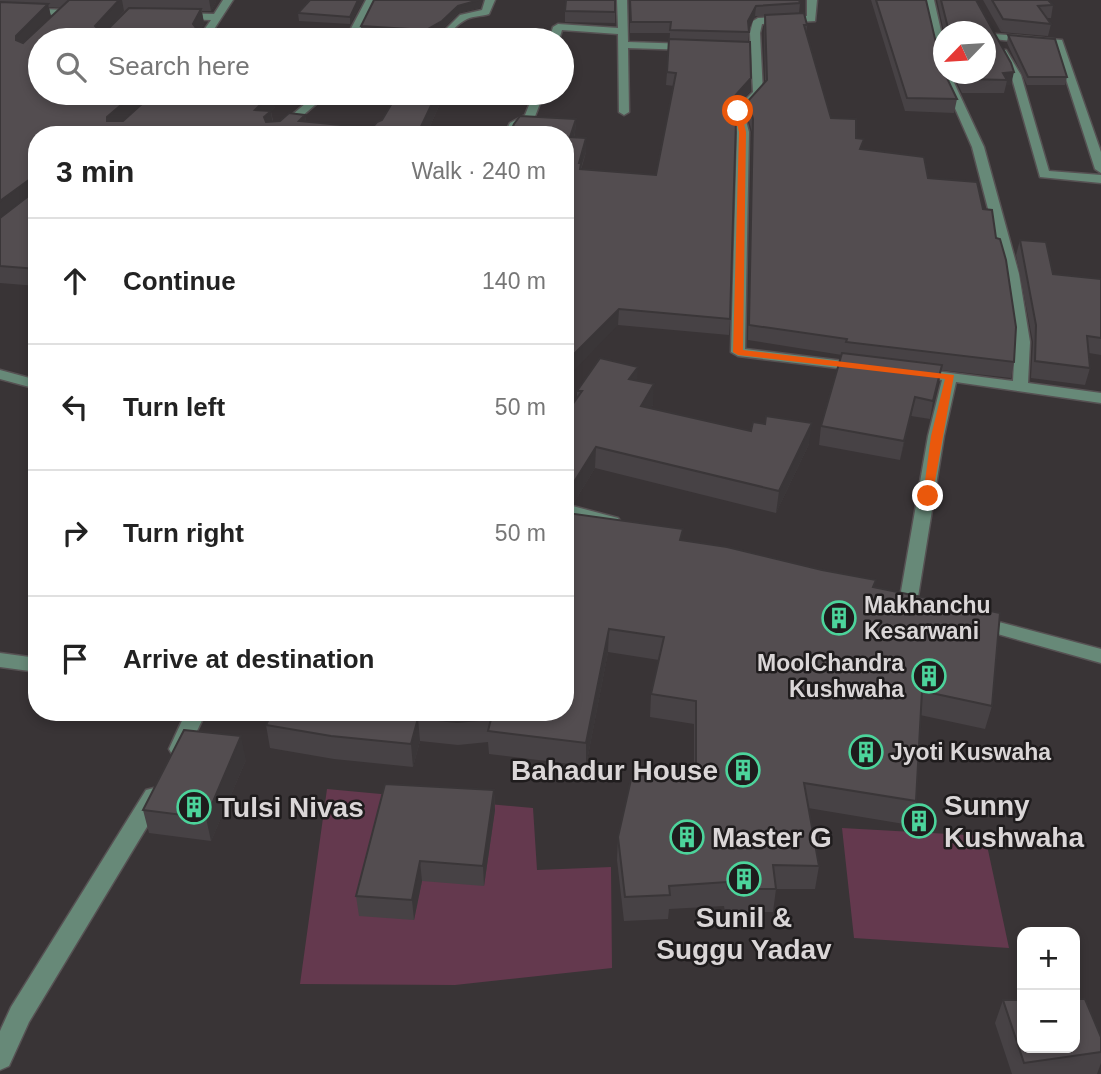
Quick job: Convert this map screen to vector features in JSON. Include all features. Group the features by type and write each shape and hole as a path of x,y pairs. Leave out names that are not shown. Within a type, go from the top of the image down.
{"street":[{"path":"210,28 228,0"},
{"path":"356,28 371,0"},
{"path":"452,28 463,17 486,12 490,0"},
{"path":"622,0 624,112"},
{"path":"811,0 811,19 758,21 749,49 758,93 738,111 743,132 738,352 1101,398"},
{"path":"929,0 933,21"},
{"path":"0,10 65,13 51,28"},
{"path":"166,16 217,17"},
{"path":"558,28 623,31"},
{"path":"1101,169 1059,42 993,32 1016,75 1044,174 1101,179"},
{"path":"623,45 703,48"},
{"path":"949,84 979,150 1004,237 1010,273 1018,291 1023,369 1020,387"},
{"path":"284,126 309,105"},
{"path":"514,126 530,117 534,105"},
{"path":"0,374 28,382"},
{"path":"908,603 936,436 950,377"},
{"path":"574,512 632,528"},
{"path":"960,617 1101,656"},
{"path":"0,660 28,663"},
{"path":"0,1058 20,1015 124,849 192,721"}],"shaded area":[{"path":"327,789 533,808 537,870 611,867 612,968 455,985 300,984"},
{"path":"842,828 985,836 1009,948 854,938"}],"building":[{"path":"69,0 119,0 95,26 97,28 39,28"},
{"path":"310,0 358,0 350,17 298,13"},
{"path":"374,0 479,0 458,6 430,28 361,26"},
{"path":"566,0 615,0 615,12 565,11"},
{"path":"630,0 799,0 800,3 756,6 748,21 749,32 670,30 671,22 631,22"},
{"path":"876,0 926,0 933,30 933,84 950,84 957,99 907,98"},
{"path":"941,0 976,0 988,21 946,21"},
{"path":"992,0 1048,0 1053,5 1038,6 1051,24 1003,19"},
{"path":"0,2 48,4 16,36 16,40 23,43 28,38 28,105 121,105 107,117 107,121 123,121 141,105 260,105 255,110 271,111 264,117 266,122 280,121 289,113 305,115 299,121 351,126 28,126 28,181 0,201"},
{"path":"129,8 201,9 193,24 196,28 109,28"},
{"path":"804,13 807,25 804,25 831,118 856,119 856,138 864,139 860,149 924,157 928,178 977,182 983,209 992,210 996,238 1000,239 1006,260 1016,327 1014,362 846,342 847,339 749,325 753,119 748,101 767,80 765,15"},
{"path":"1008,35 1055,39 1067,77 1028,77"},
{"path":"996,36 1014,72 1003,73 1007,80 996,80"},
{"path":"669,39 750,42 751,78 732,99 736,119 730,319 619,309 574,354 574,137 586,138 579,163 580,169 656,175 676,73 667,72"},
{"path":"391,105 431,105 421,126 374,126 382,120"},
{"path":"520,116 576,119 574,126 513,126"},
{"path":"28,196 28,268 0,266 0,218"},
{"path":"1020,240 1046,242 1053,274 1101,279 1101,338 1087,336 1090,368 1035,361 1036,325"},
{"path":"842,353 942,365 933,401 915,397 904,441 821,426"},
{"path":"600,358 638,367 629,379 654,384 641,406 751,431 753,422 765,424 766,416 812,423 779,491 596,447 574,482 574,402 582,391 577,391"},
{"path":"574,514 683,529 680,540 727,547 876,580 873,587 1000,613 992,706 922,691 916,801 804,783 819,866 773,865 776,889 728,889 727,882 669,886 670,895 625,897 618,837 632,775 696,773 696,701 651,694 664,637 609,629 586,743 488,731 490,721 574,721"},
{"path":"268,721 417,721 411,744 331,736 266,725"},
{"path":"184,730 241,736 206,818 143,810"},
{"path":"385,784 494,790 483,866 420,861 412,900 356,896"},
{"path":"1080,999 1085,999 1101,1037 1101,1052 1024,1063 1021,1053 1080,1053"},
{"path":"1003,1000 1017,1000 1017,1042"}],"place":[{"name":"Makhanchu Kesarwani","path":"839,618"},
{"name":"MoolChandra Kushwaha","path":"929,676"},
{"name":"Jyoti Kuswaha","path":"866,752"},
{"name":"Bahadur House","path":"743,770"},
{"name":"Tulsi Nivas","path":"194,807"},
{"name":"Sunny Kushwaha","path":"919,821"},
{"name":"Master G","path":"687,837"},
{"name":"Sunil & Suggu Yadav","path":"744,879"}],"route":[{"path":"738,111 743,132 738,352 950,377 936,436 928,496"}]}
